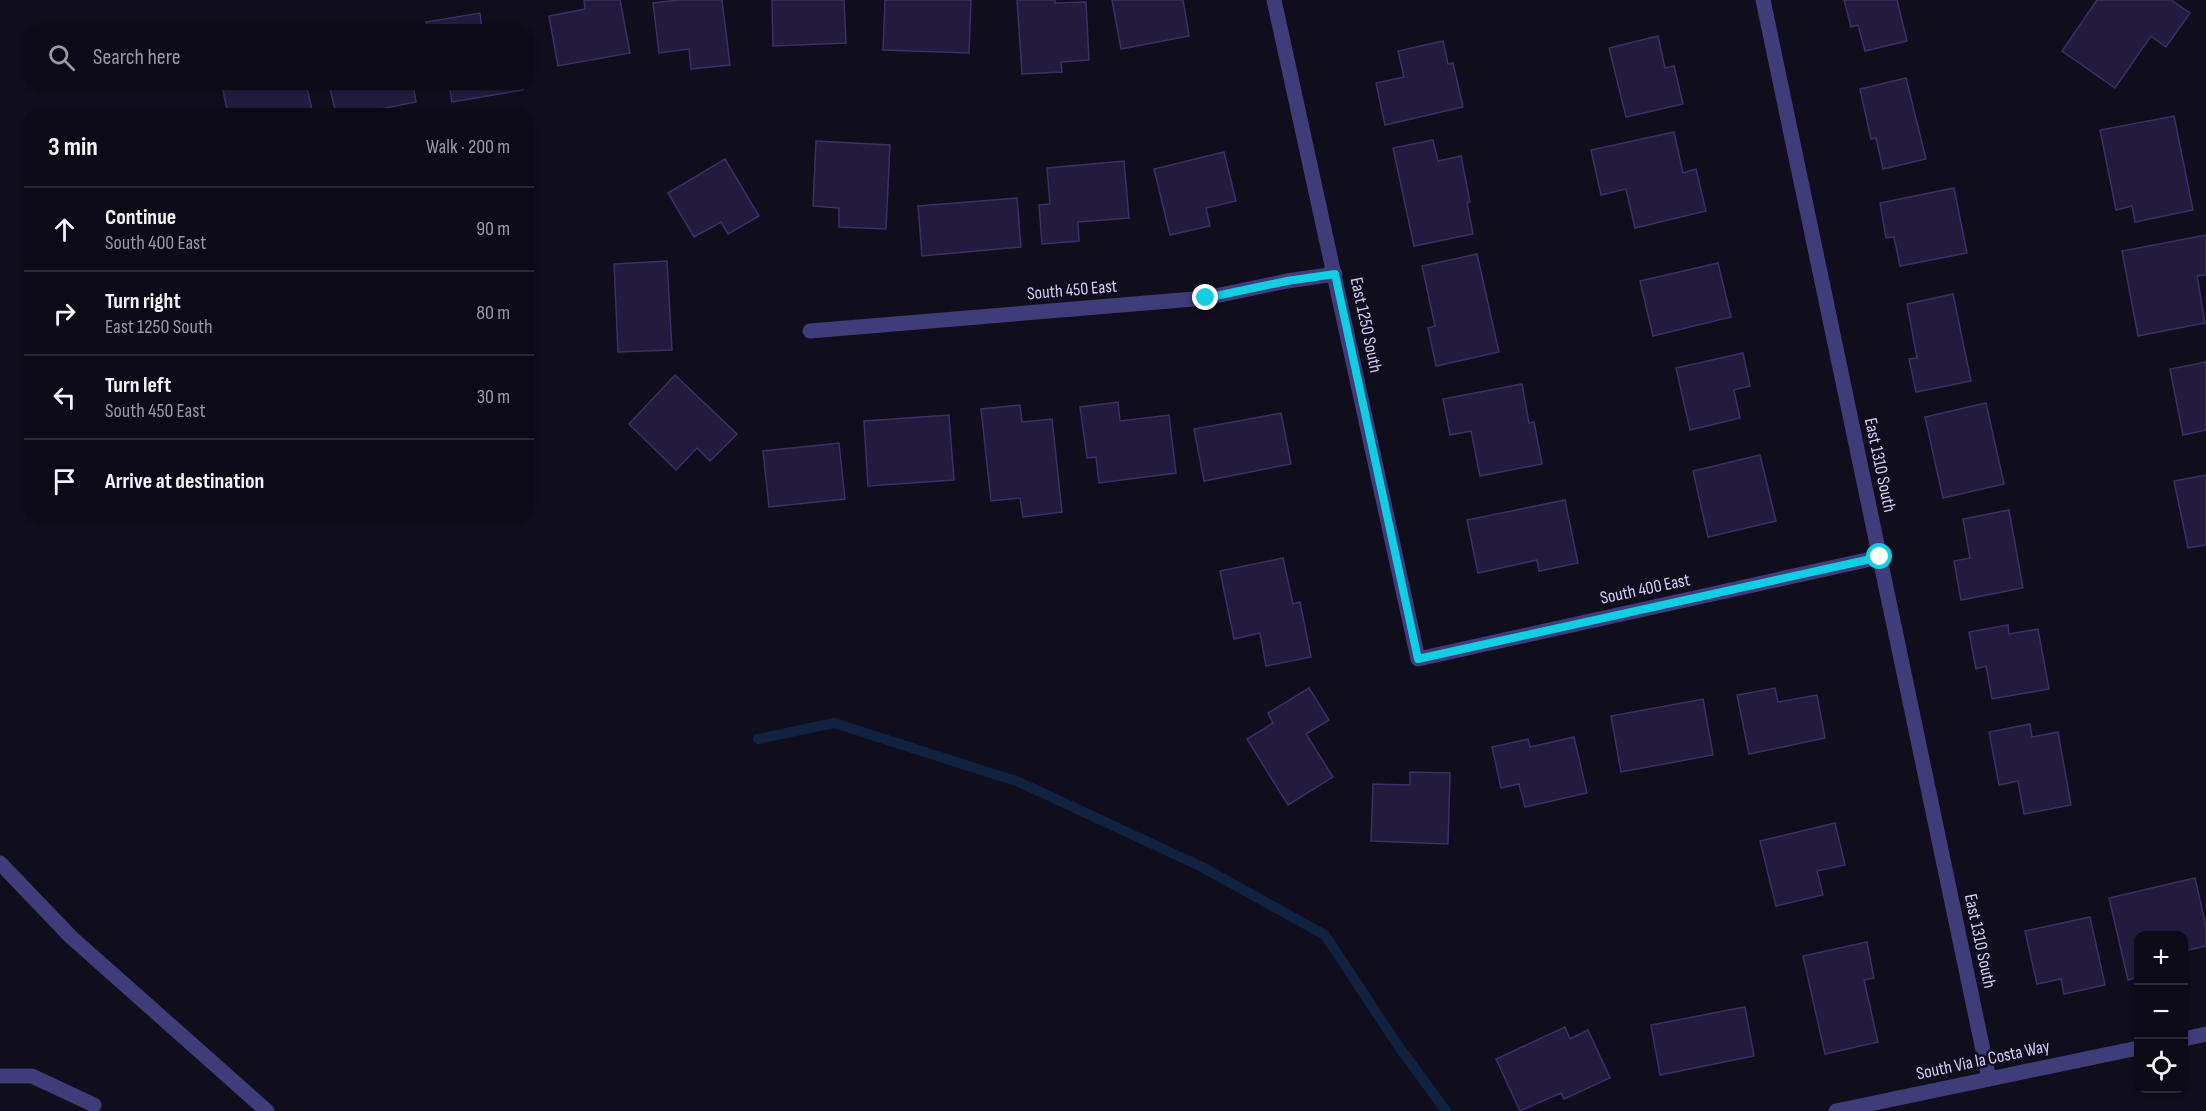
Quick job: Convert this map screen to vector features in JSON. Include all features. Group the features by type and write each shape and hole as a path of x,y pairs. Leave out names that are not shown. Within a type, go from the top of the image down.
{"street":[{"name":"East 1250 South","path":"1274,0 1418,659"},
{"name":"East 1310 South","path":"1763,0 1989,1079"},
{"name":"South 450 East","path":"810,331 1206,298 1287,281 1335,274"},
{"name":"South 400 East","path":"1418,659 1880,557"},
{"path":"0,863 71,938 267,1111"},
{"path":"2188,1038 2206,1034"},
{"name":"South Via la Costa Way","path":"1836,1111 2134,1049"},
{"path":"0,1076 32,1076 94,1105"}],"building":[{"path":"584,0 620,0 630,53 558,66 549,16 585,9"},
{"path":"678,0 722,0 730,65 691,69 689,49 659,53 653,3"},
{"path":"772,0 844,0 846,43 773,46"},
{"path":"885,0 971,0 969,53 883,50"},
{"path":"1017,0 1055,0 1055,3 1086,2 1089,60 1061,62 1062,72 1022,74"},
{"path":"1112,0 1183,0 1189,36 1121,49"},
{"path":"1844,0 1897,0 1907,41 1865,51 1858,25 1851,27"},
{"path":"2097,0 2171,0 2190,13 2166,47 2151,36 2115,88 2062,51"},
{"path":"480,13 481,24 426,24 426,22"},
{"path":"1658,36 1665,68 1674,66 1683,104 1626,117 1609,48"},
{"path":"1443,41 1448,64 1453,63 1463,107 1385,125 1376,83 1404,77 1398,51"},
{"path":"1906,78 1926,159 1883,169 1876,138 1871,139 1860,89"},
{"path":"223,90 307,90 312,108 227,108"},
{"path":"330,90 414,90 416,102 385,108 335,108"},
{"path":"450,90 523,90 452,102"},
{"path":"2174,116 2193,210 2135,222 2132,206 2116,210 2100,130"},
{"path":"1674,132 1683,173 1696,169 1706,211 1635,228 1626,189 1601,195 1591,150"},
{"path":"1433,140 1438,161 1461,156 1470,202 1467,203 1473,234 1414,246 1393,148"},
{"path":"816,141 890,145 886,229 839,227 839,208 813,206"},
{"path":"1224,152 1236,201 1206,208 1210,226 1170,235 1154,169"},
{"path":"725,159 759,216 728,234 721,222 694,237 668,193"},
{"path":"1124,161 1129,218 1078,222 1079,241 1042,244 1039,205 1050,204 1047,168"},
{"path":"1954,188 1967,253 1900,266 1894,237 1886,238 1880,203"},
{"path":"1017,198 1021,247 922,256 918,206"},
{"path":"2206,235 2206,275 2197,276 2205,323 2138,336 2122,251"},
{"path":"1477,254 1499,352 1436,366 1428,328 1435,326 1422,266"},
{"path":"667,261 672,350 618,352 614,264"},
{"path":"1718,263 1731,317 1653,336 1640,281"},
{"path":"1953,294 1971,381 1916,392 1909,359 1917,358 1907,304"},
{"path":"1743,353 1750,386 1734,390 1740,418 1690,430 1676,368"},
{"path":"2206,362 2206,430 2183,435 2170,369"},
{"path":"675,375 737,434 710,461 697,448 676,470 629,424"},
{"path":"1522,384 1529,423 1534,422 1542,464 1480,476 1471,431 1450,435 1443,399"},
{"path":"1118,402 1120,421 1169,415 1176,473 1099,483 1096,457 1087,458 1080,407"},
{"path":"1986,403 2004,484 1943,498 1925,417"},
{"path":"1020,405 1022,422 1052,419 1062,512 1023,517 1020,498 991,501 981,409"},
{"path":"1281,413 1291,464 1204,481 1194,429"},
{"path":"949,415 954,480 868,486 864,421"},
{"path":"839,443 845,499 769,507 763,451"},
{"path":"1760,455 1776,521 1708,537 1693,471"},
{"path":"2206,475 2206,545 2188,548 2174,481"},
{"path":"1565,500 1578,563 1539,571 1537,560 1478,573 1467,520"},
{"path":"2009,510 2023,588 1961,600 1954,561 1970,558 1963,519"},
{"path":"1283,558 1293,604 1300,602 1311,657 1266,666 1260,633 1234,639 1220,571"},
{"path":"2008,625 2009,634 2038,629 2049,689 1992,699 1986,666 1976,669 1969,632"},
{"path":"1309,688 1329,720 1306,734 1333,777 1288,805 1247,739 1273,723 1268,713"},
{"path":"1775,688 1778,702 1817,695 1825,738 1749,754 1737,695"},
{"path":"1703,699 1713,755 1621,772 1611,716"},
{"path":"2030,724 2032,737 2058,732 2071,805 2024,814 2018,781 1999,785 1989,732"},
{"path":"1574,737 1587,793 1525,807 1519,784 1501,788 1492,747 1528,739 1530,747"},
{"path":"1410,772 1450,773 1448,844 1371,841 1373,784 1410,785"},
{"path":"1835,823 1845,865 1817,871 1823,895 1776,906 1760,841"},
{"path":"2195,878 2206,926 2206,946 2188,950 2188,931 2134,931 2134,978 2128,980 2109,898"},
{"path":"2090,917 2105,985 2064,994 2061,979 2037,984 2025,931"},
{"path":"1867,942 1874,978 1864,980 1878,1042 1825,1054 1803,956"},
{"path":"1745,1007 1754,1056 1660,1075 1651,1025"},
{"path":"1565,1027 1570,1039 1588,1030 1610,1078 1564,1099 1561,1093 1520,1111 1496,1059"}],"waterway":[{"path":"758,739 834,723 1019,782 1202,867 1325,935 1397,1044 1446,1111"}],"route":[{"path":"1206,298 1287,281 1335,274 1418,659 1880,557"}]}
